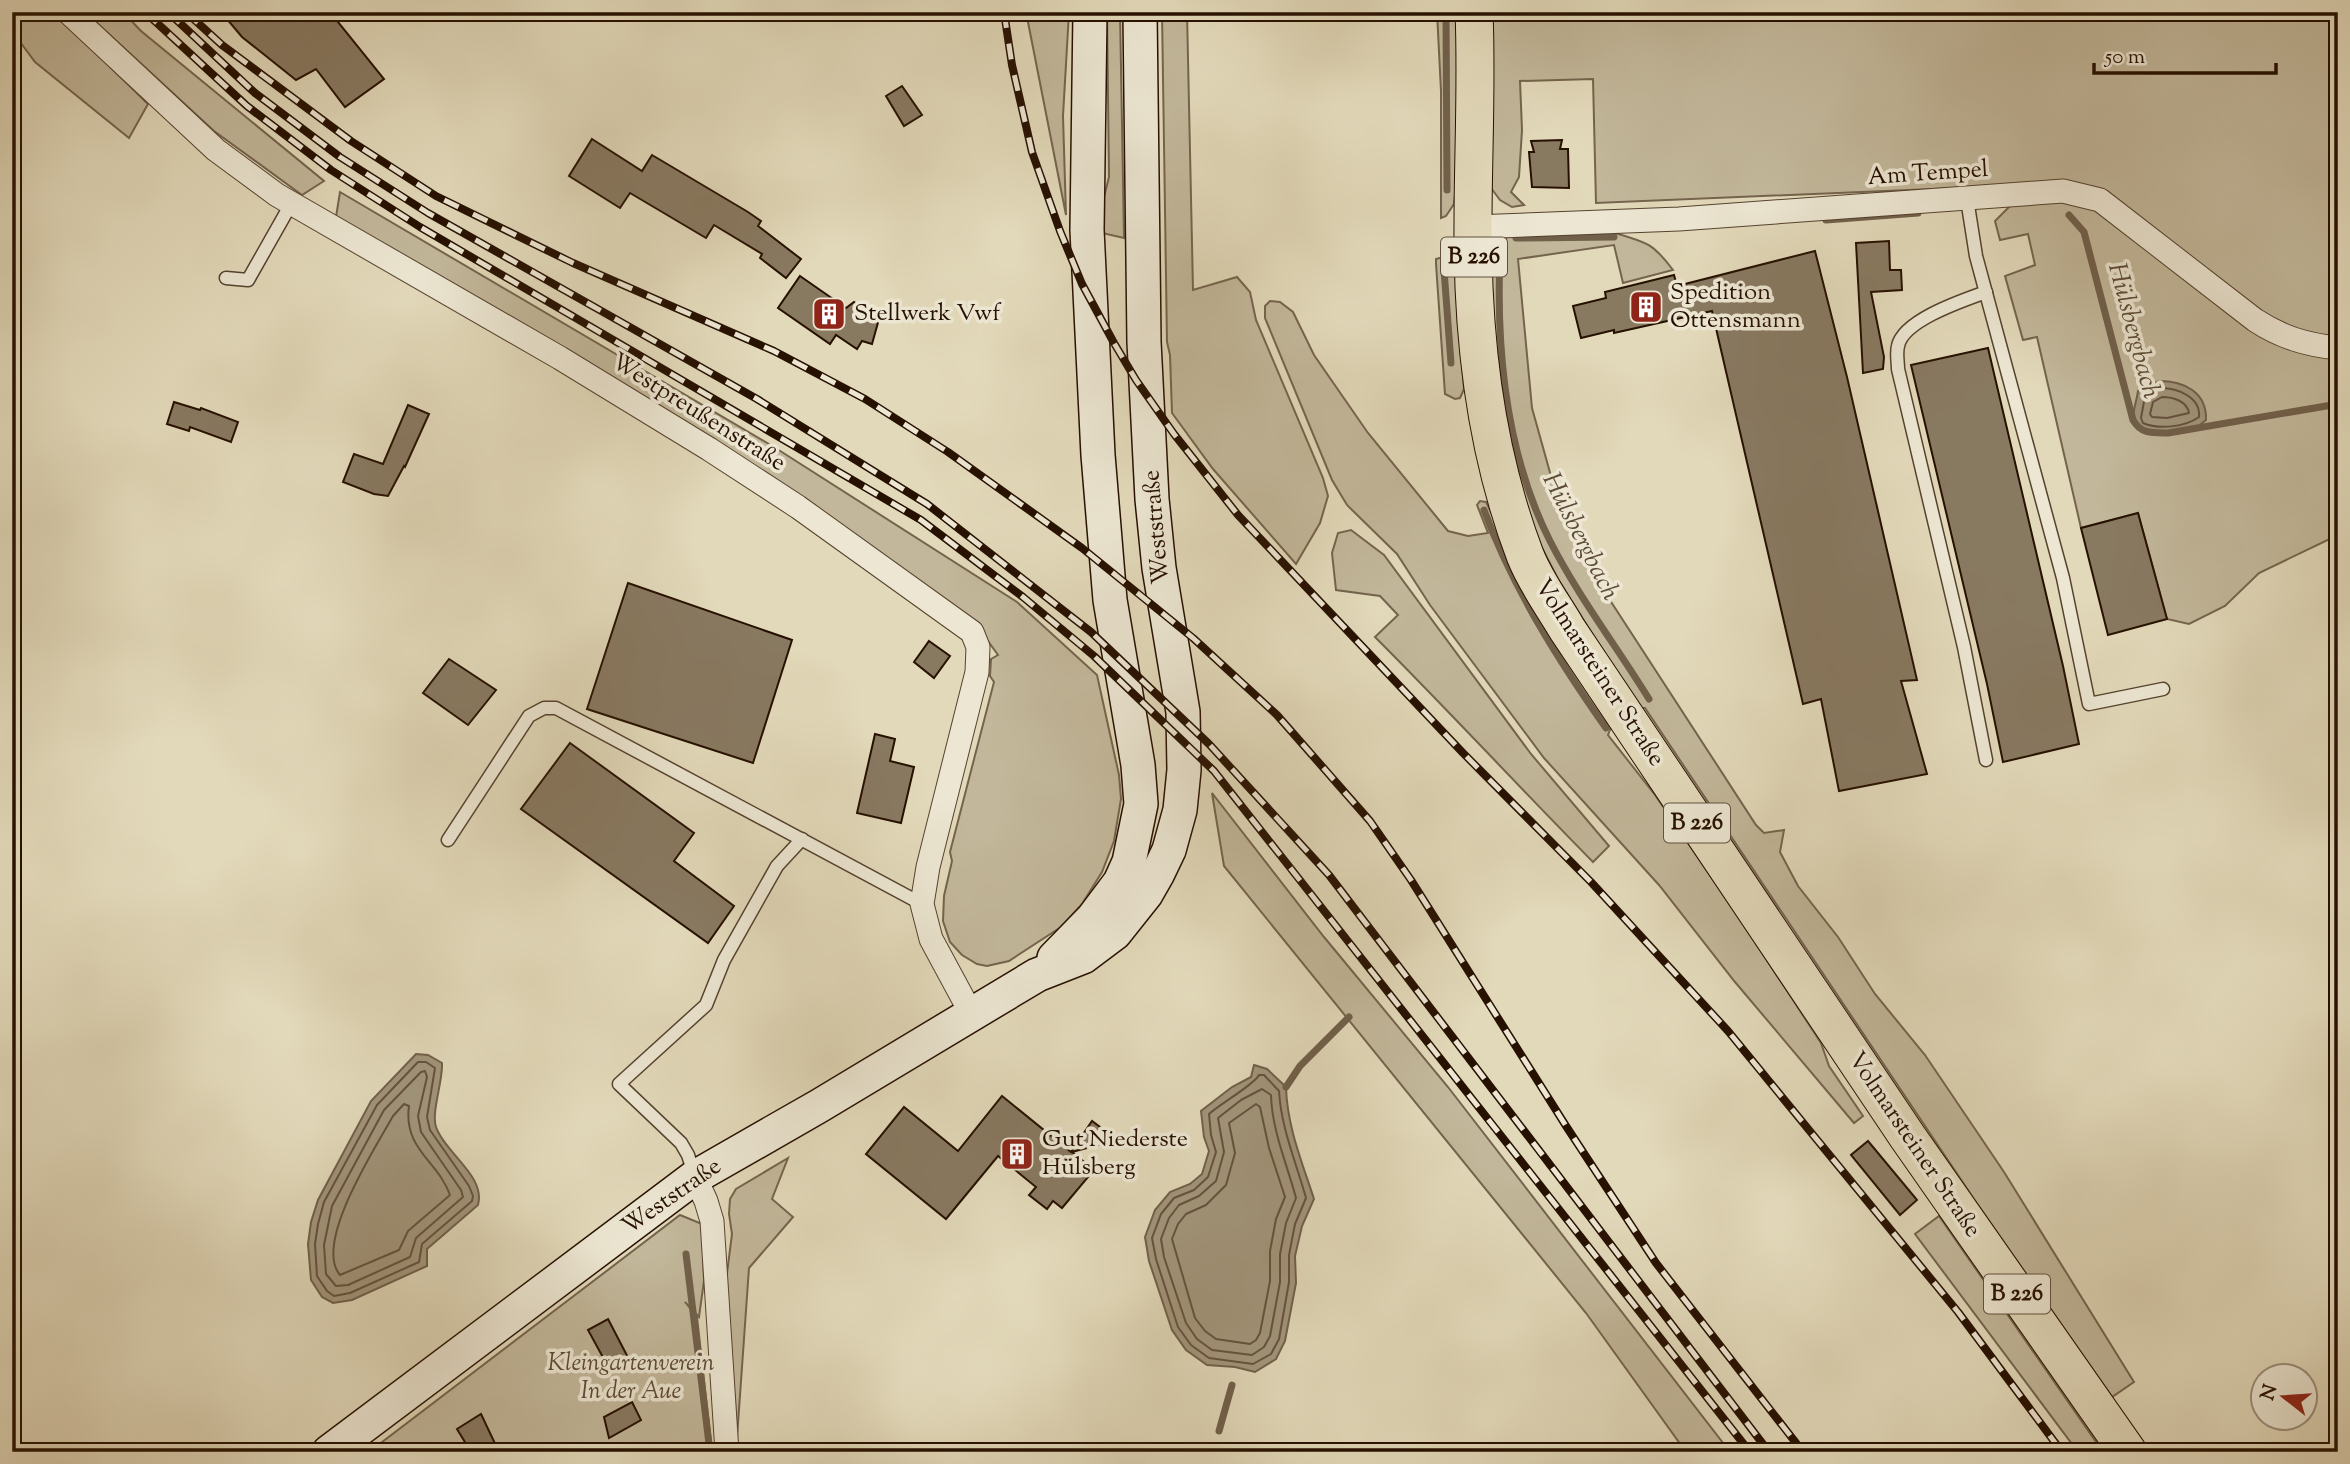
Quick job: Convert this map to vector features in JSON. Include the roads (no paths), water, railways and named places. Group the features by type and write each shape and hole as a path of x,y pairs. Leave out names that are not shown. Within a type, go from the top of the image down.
{"main road":[{"name":"Volmarsteiner Straße","path":"1474,12 1476,59 1473,227 1476,326 1493,448 1526,558 1567,629 1907,1136 2128,1452"}],"street":[{"name":"Westpreußenstraße","path":"68,12 216,150 291,204 560,358 709,449 798,507 972,632 978,647 977,672 928,867 922,904 931,939 972,1015"},
{"name":"Weststraße","path":"1037,975 1093,918 1120,882 1129,862 1141,804 1138,765 1110,600 1098,455 1087,230 1090,12"},
{"name":"Weststraße","path":"329,1452 695,1177 820,1106 1037,975 1083,957 1115,933 1146,894 1158,873 1169,850 1180,810 1184,770 1183,712 1159,568 1152,499 1144,342 1140,12"},
{"name":"Am Tempel","path":"1473,227 1679,219 2063,191 2085,194 2100,200 2255,320 2277,334 2311,345 2338,348"},
{"path":"695,1177 712,1222 727,1452"}],"lane":[{"path":"1967,199 1976,256 2063,578 2089,704 2163,689"},
{"path":"226,278 248,280 291,204"},
{"path":"1986,292 1943,308 1909,330 1898,345 1898,369 1961,634 1986,760"},
{"path":"447,840 529,716 544,708 556,708 922,904"},
{"path":"695,1177 681,1143 619,1084 706,1005 724,960 777,866 803,839"}],"water":[{"path":"2159,381 2177,383 2192,390 2203,402 2206,420 2193,430 2178,433 2158,434 2141,430 2133,419 2138,391"},
{"path":"416,1054 428,1055 442,1063 435,1114 436,1127 447,1146 471,1174 479,1194 478,1205 427,1249 427,1266 352,1300 333,1303 322,1297 311,1280 308,1244 318,1200 371,1101"},
{"path":"1254,1065 1267,1069 1286,1087 1292,1130 1314,1199 1302,1226 1295,1256 1296,1283 1285,1341 1276,1359 1255,1372 1207,1365 1186,1350 1172,1330 1149,1261 1145,1237 1155,1210 1170,1192 1190,1184 1202,1174 1209,1151 1204,1137 1201,1111 1232,1087 1251,1077"}],"waterway":[{"path":"1446,12 1447,190"},
{"name":"Hülsbergbach","path":"1826,220 1918,213"},
{"name":"Hülsbergbach","path":"2069,215 2084,232 2133,420 2140,428 2152,433 2168,433 2338,404"},
{"name":"Hülsbergbach","path":"1516,238 1614,237"},
{"name":"Hülsbergbach","path":"1500,254 1502,364 1523,473 1535,508 1561,561 1649,699"},
{"path":"1444,270 1451,363"},
{"path":"1484,510 1538,623 1606,728"},
{"name":"Hülsbergbach","path":"1286,1087 1300,1066 1349,1017"},
{"path":"686,1254 710,1452"},
{"name":"Hülsbergbach","path":"1219,1431 1232,1385"}],"railway":[{"path":"145,12 247,106 331,170 420,227 921,520 1023,597 1094,656 1214,771 1750,1452"},
{"path":"168,12 255,93 340,157 428,213 757,399 927,504 1091,632 1209,744 1329,875 1769,1452"},
{"path":"186,12 222,45 351,141 436,196 573,263 774,351 865,399 948,452 1082,548 1193,638 1277,715 1370,821 1411,880 1656,1263 1803,1452"},
{"path":"1004,12 1012,65 1032,152 1060,231 1082,284 1114,343 1174,434 1238,515 1463,753 1591,882 1728,1031 1958,1312 2062,1452"}],"place":[{"name":"Spedition Ottensmann","path":"1646,307"},
{"name":"Stellwerk Vwf","path":"829,314"},
{"name":"Gut Niederste Hülsberg","path":"1017,1154"}],"park label":[{"name":"Kleingartenverein In der Aue","path":"631,1378"}]}
